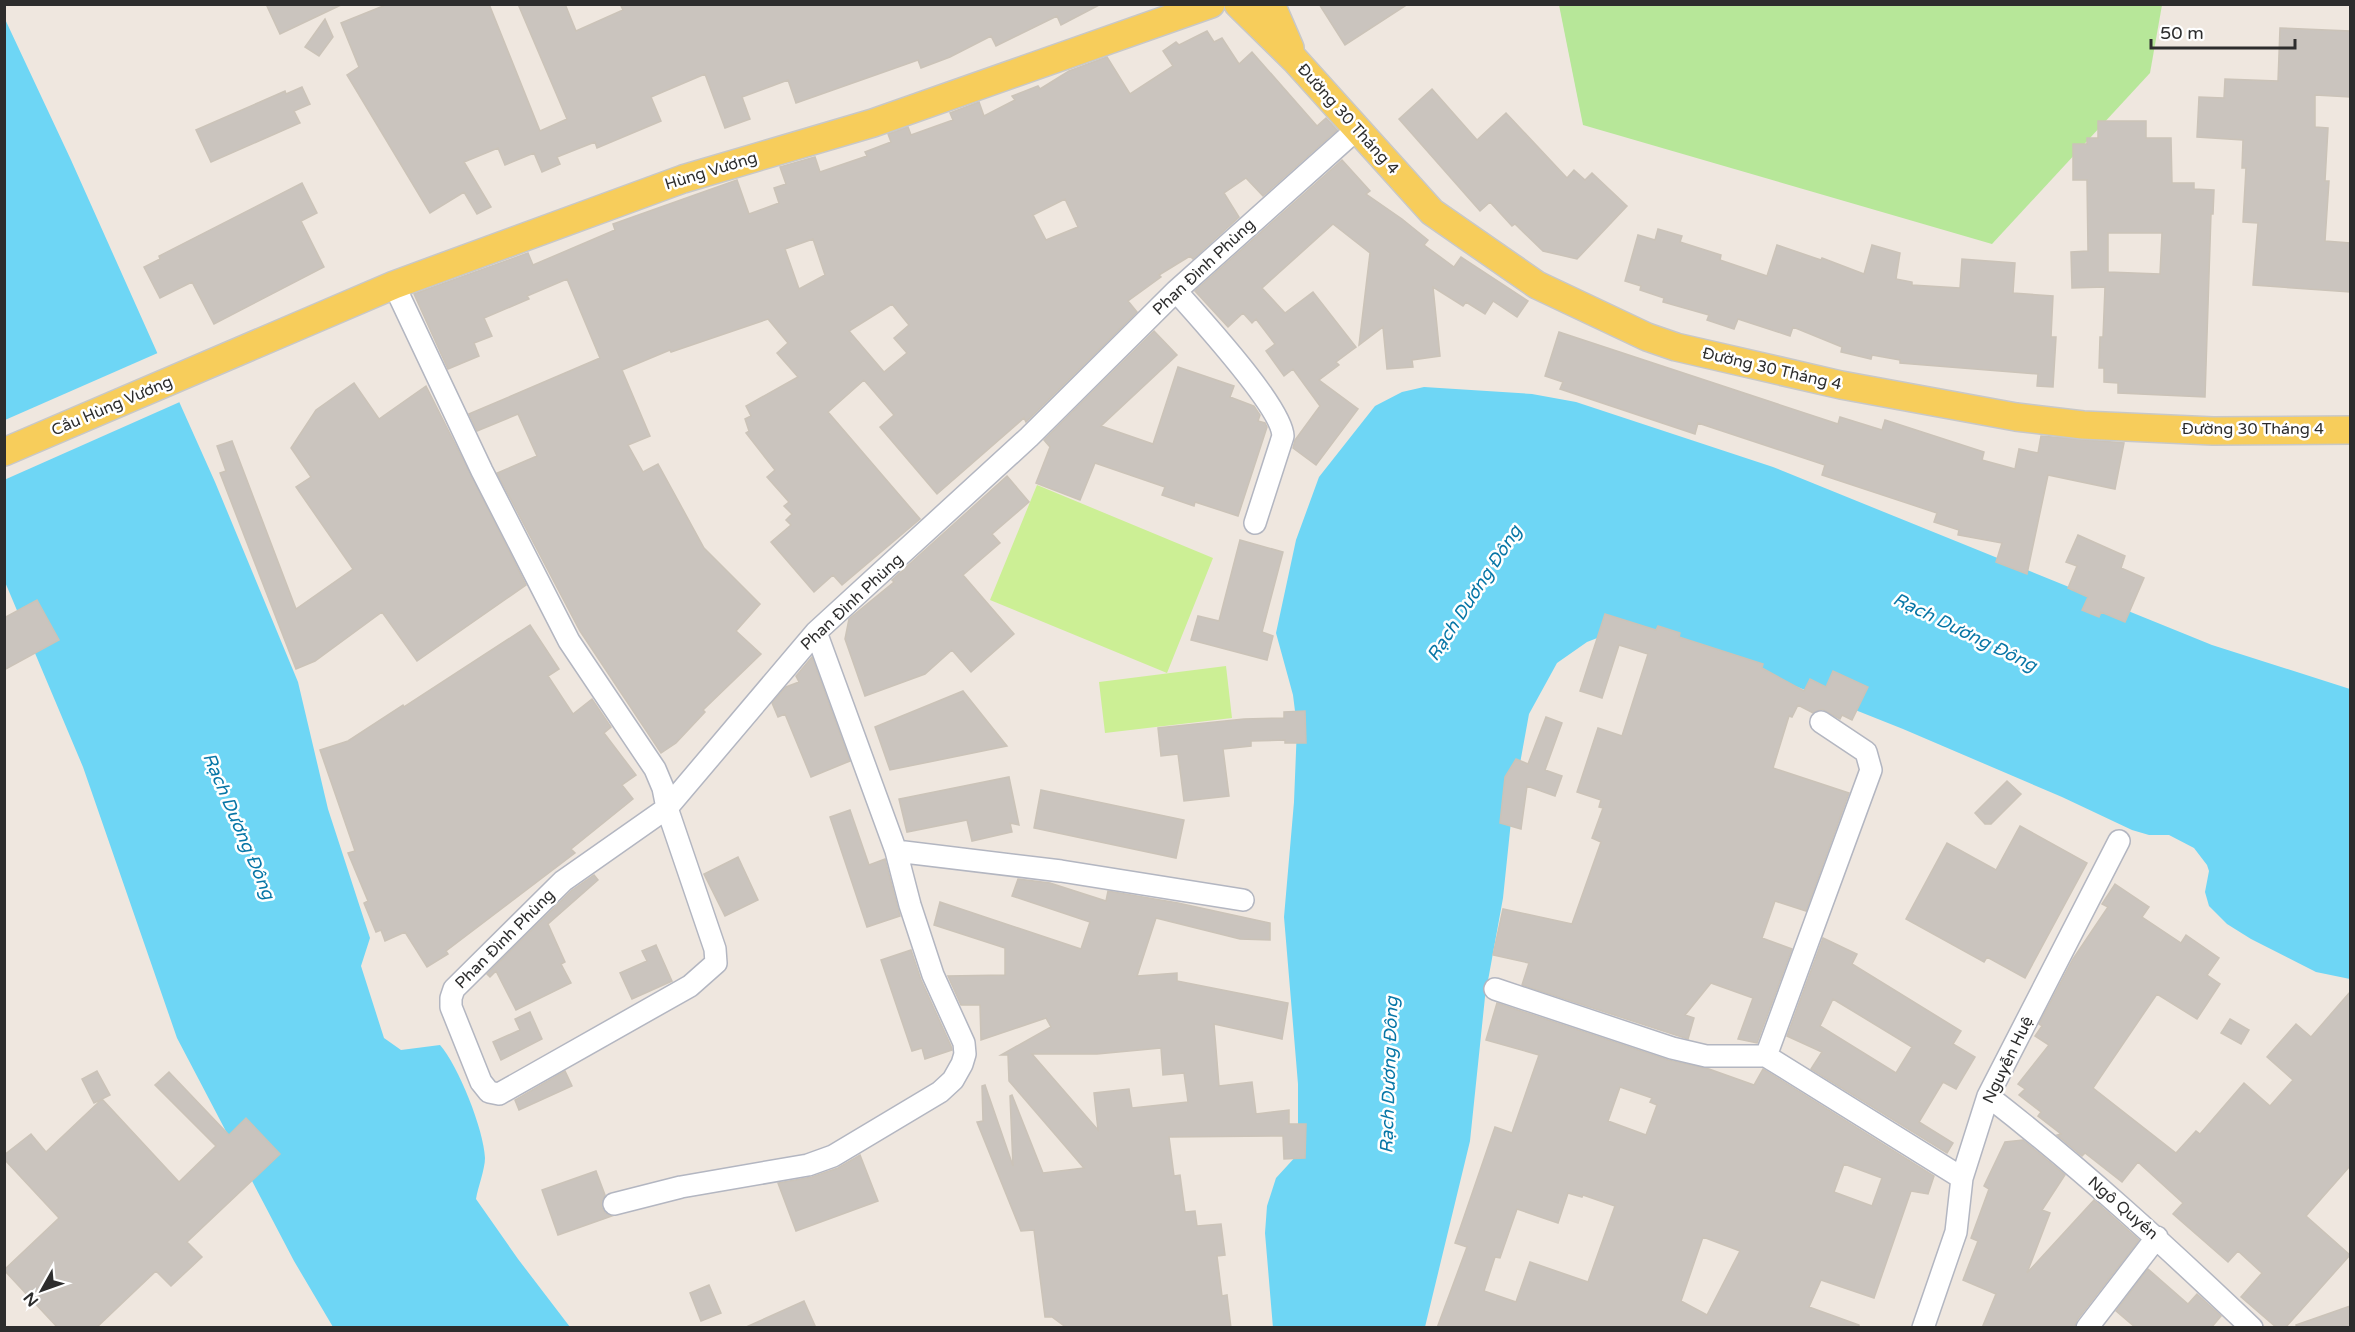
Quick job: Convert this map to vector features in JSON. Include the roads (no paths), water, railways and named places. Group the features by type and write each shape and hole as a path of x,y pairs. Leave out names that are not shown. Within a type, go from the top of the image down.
{"main road":[{"name":"Hùng Vương","path":"220,360 394,285 683,179 873,123 1211,4"},
{"name":"Đường 30 Tháng 4","path":"1238,4 1295,60 1432,212 1537,285 1647,337 1676,347 1841,385 2016,417 2083,425 2213,431 2350,430"},
{"name":"Đường 30 Tháng 4","path":"1271,4 1295,60"},
{"name":"Cầu Hùng Vương","path":"4,452 220,360"}],"street":[{"name":"Phan Đình Phùng","path":"667,808 715,949 716,963 690,986 499,1094 492,1094 481,1082 451,1007 454,989 563,881 667,808 816,632 1029,437 1176,291 1357,129"},
{"path":"394,285 483,471 569,641 655,769 663,788 667,808"},
{"path":"1176,291 1235,360 1273,409 1282,426 1283,436 1255,523"},
{"path":"614,1204 681,1187 808,1165 833,1156 940,1092 953,1080 965,1054 964,1043 933,975 910,905 897,851 816,632"},
{"path":"1766,1056 1871,770 1866,752 1821,722"},
{"name":"Nguyễn Huệ","path":"1923,1328 1956,1232 1962,1178 1988,1096 2119,841"},
{"path":"897,851 1061,871 1243,900"},
{"path":"1495,989 1706,1056 1766,1056 1962,1178"},
{"name":"Ngô Quyền","path":"1988,1096 2041,1137 2157,1237 2252,1328"},
{"path":"2087,1328 2157,1237"}],"water":[{"name":"Rạch Dương Đông","path":"4,17 71,160 215,482 298,682 328,809 370,938 361,966 384,1038 401,1050 440,1045 447,1054 469,1098 484,1146 485,1162 476,1199 570,1327 333,1327 294,1261 177,1038 83,767 5,582"},
{"name":"Rạch Dương Đông","path":"1424,387 1532,394 1576,402 1773,467 2212,645 2350,689 2350,979 2316,972 2251,939 2227,924 2209,906 2205,892 2209,871 2207,865 2194,848 2169,835 2149,835 2132,830 2062,797 1903,729 1689,644 1605,635 1587,642 1557,663 1529,714 1513,802 1503,898 1485,997 1470,1141 1425,1327 1273,1328 1265,1233 1267,1206 1276,1178 1298,1154 1298,1084 1284,917 1294,802 1297,727 1293,695 1276,633 1296,540 1319,477 1375,406 1402,392"}]}
